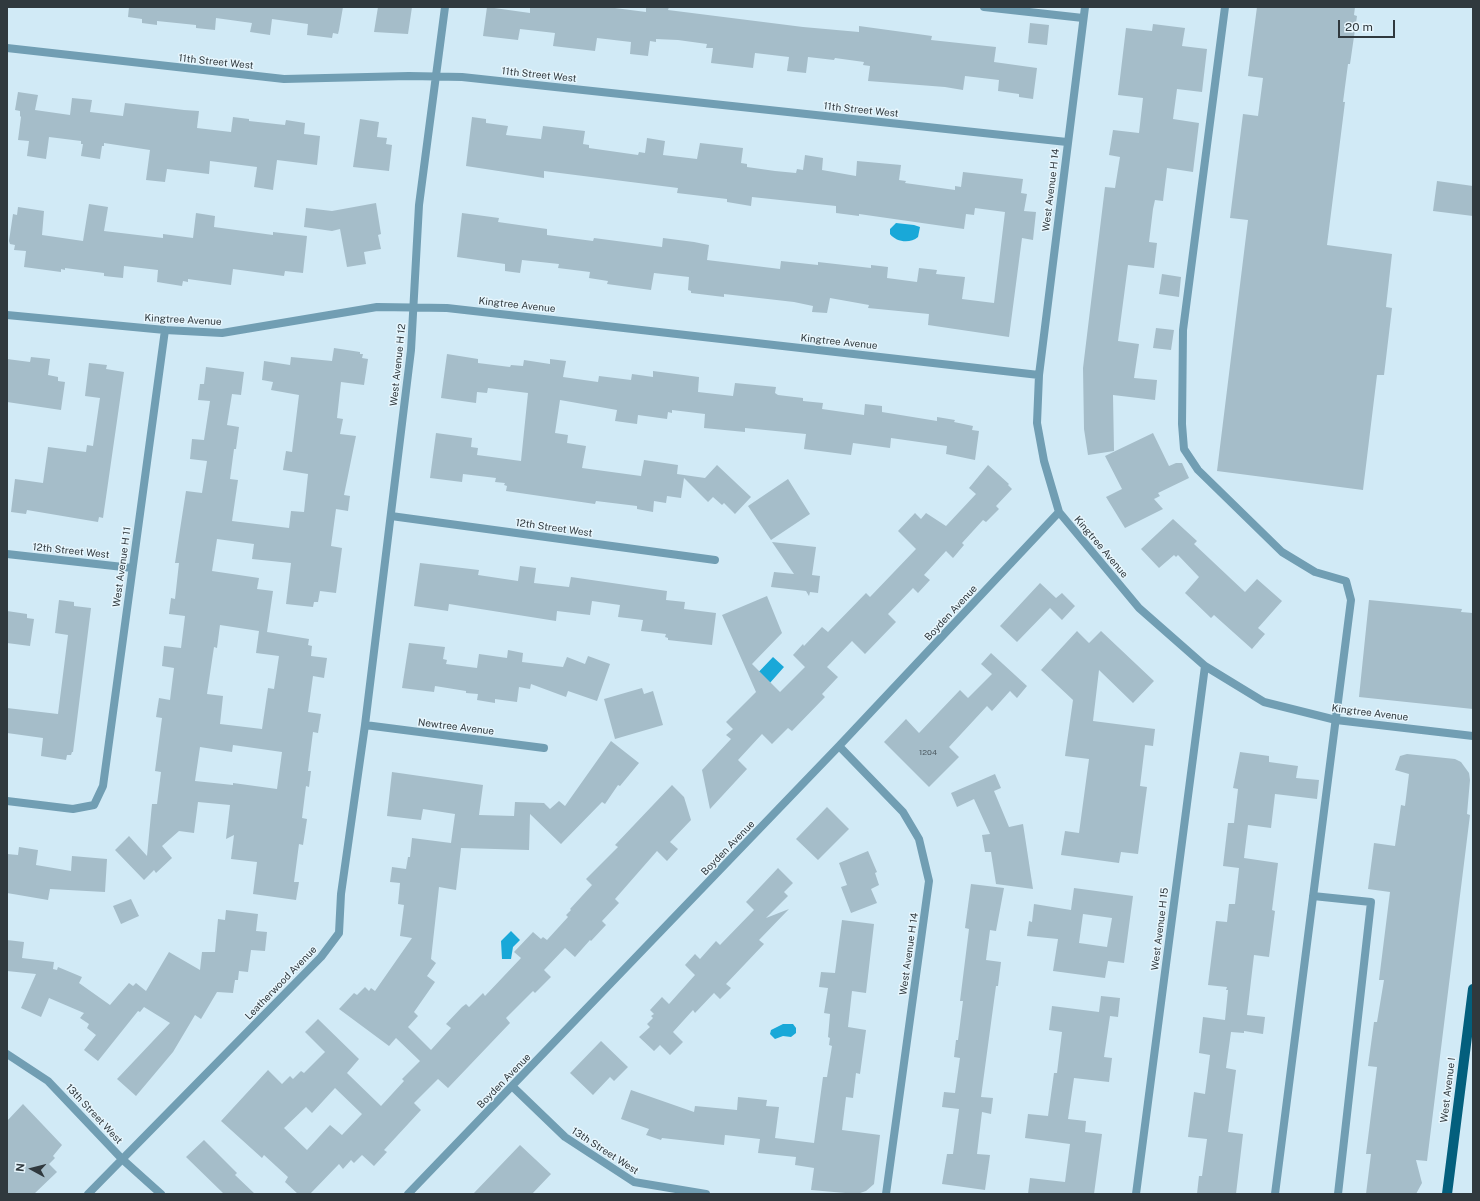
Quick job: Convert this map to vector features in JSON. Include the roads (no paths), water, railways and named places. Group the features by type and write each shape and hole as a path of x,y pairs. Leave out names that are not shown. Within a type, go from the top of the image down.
{"main road":[{"name":"West Avenue I","path":"1447,1194 1473,989"}],"street":[{"name":"West Avenue H 12","path":"365,726 411,350 419,205 446,7"},
{"path":"984,7 1083,18"},
{"name":"West Avenue H 14","path":"1039,375 1085,7"},
{"path":"1225,7 1183,330 1182,424 1184,448 1198,470 1282,552 1315,572 1346,581 1351,600 1275,1194"},
{"name":"11th Street West","path":"7,48 284,79 436,76 462,77 1067,142"},
{"name":"Kingtree Avenue","path":"7,315 164,330 222,333 376,307 413,306 447,308 1039,375 1037,423 1044,462 1059,512 1139,608 1205,666 1264,702 1336,720 1473,736"},
{"name":"West Avenue H 11","path":"7,801 73,809 94,805 103,786 164,330"},
{"name":"Boyden Avenue","path":"408,1194 513,1087 839,746 1059,512"},
{"name":"12th Street West","path":"391,516 715,560"},
{"name":"12th Street West","path":"7,554 132,568"},
{"name":"West Avenue H 15","path":"1136,1194 1205,666"},
{"name":"Newtree Avenue","path":"365,726 544,748"},
{"name":"Leatherwood Avenue","path":"88,1194 321,957 339,933 341,894 365,726"},
{"name":"West Avenue H 14","path":"839,746 903,812 919,839 929,882 886,1194"},
{"path":"1313,896 1371,902 1338,1194"},
{"name":"13th Street West","path":"7,1054 48,1081 122,1159 161,1194"},
{"name":"13th Street West","path":"513,1087 564,1137 634,1182 706,1194"}],"water":[{"path":"896,223 920,227 918,237 911,241 896,239 890,234 890,229"},
{"path":"773,657 784,667 769,684 752,679"},
{"path":"511,931 520,940 513,947 511,959 502,959 501,941"},
{"path":"783,1024 793,1024 796,1028 796,1033 791,1037 783,1036 775,1039 770,1034 771,1030"}]}
